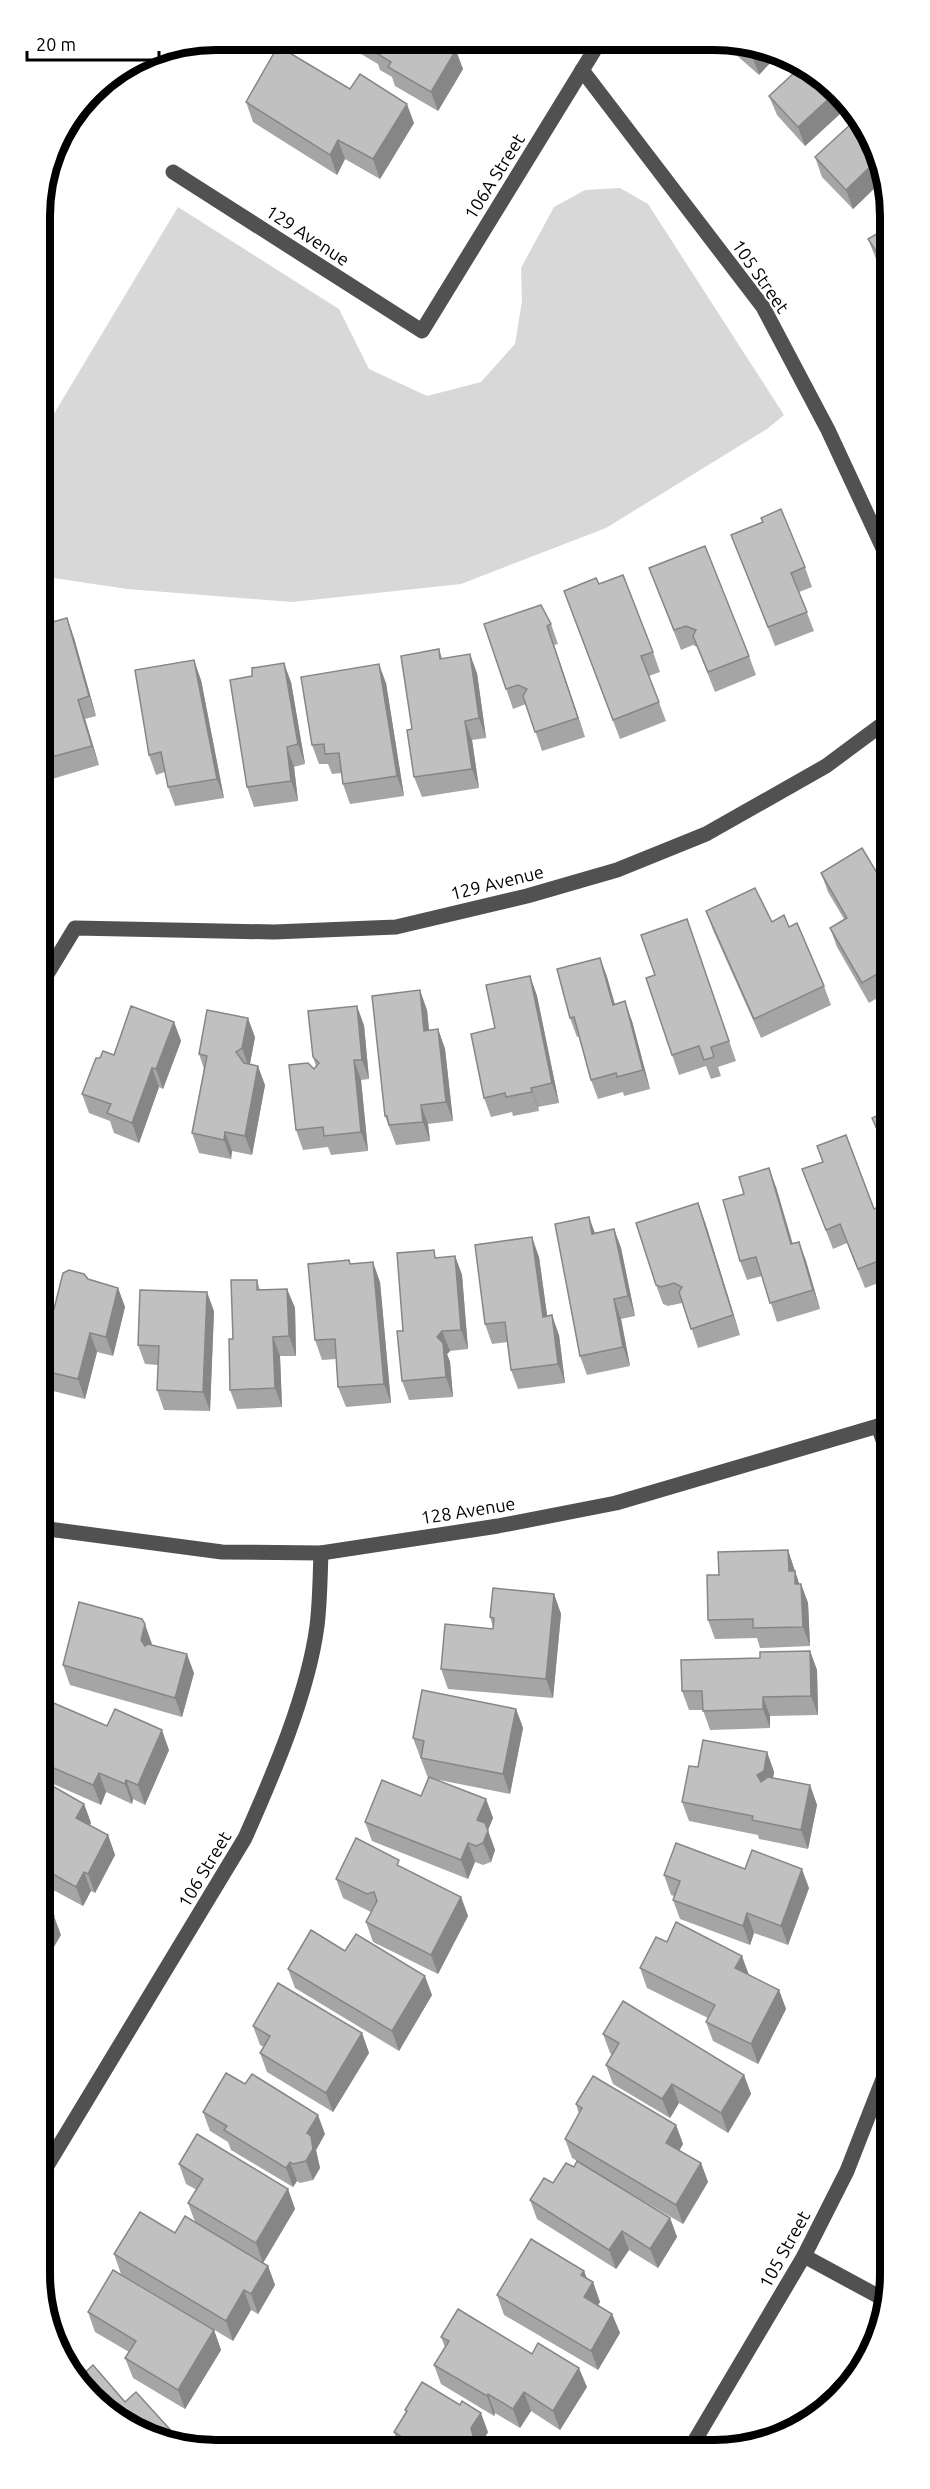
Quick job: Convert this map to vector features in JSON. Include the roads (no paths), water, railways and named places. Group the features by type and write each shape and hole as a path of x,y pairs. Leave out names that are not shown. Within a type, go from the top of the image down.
{"street":[{"name":"106A Street","path":"422,331 595,50"},
{"name":"105 Street","path":"582,70 763,307 828,430 880,542"},
{"name":"129 Avenue","path":"173,172 422,331"},
{"name":"129 Avenue","path":"50,968 75,928 274,932 396,927 527,896 617,870 706,834 825,766 880,726"},
{"name":"128 Avenue","path":"50,1529 222,1552 321,1553 498,1526 616,1503 880,1425"},
{"name":"106 Street","path":"50,2161 246,1838 272,1778 308,1673 317,1626 321,1553"},
{"name":"105 Street","path":"695,2440 804,2256 847,2171 880,2087"},
{"path":"804,2256 879,2297"}]}
